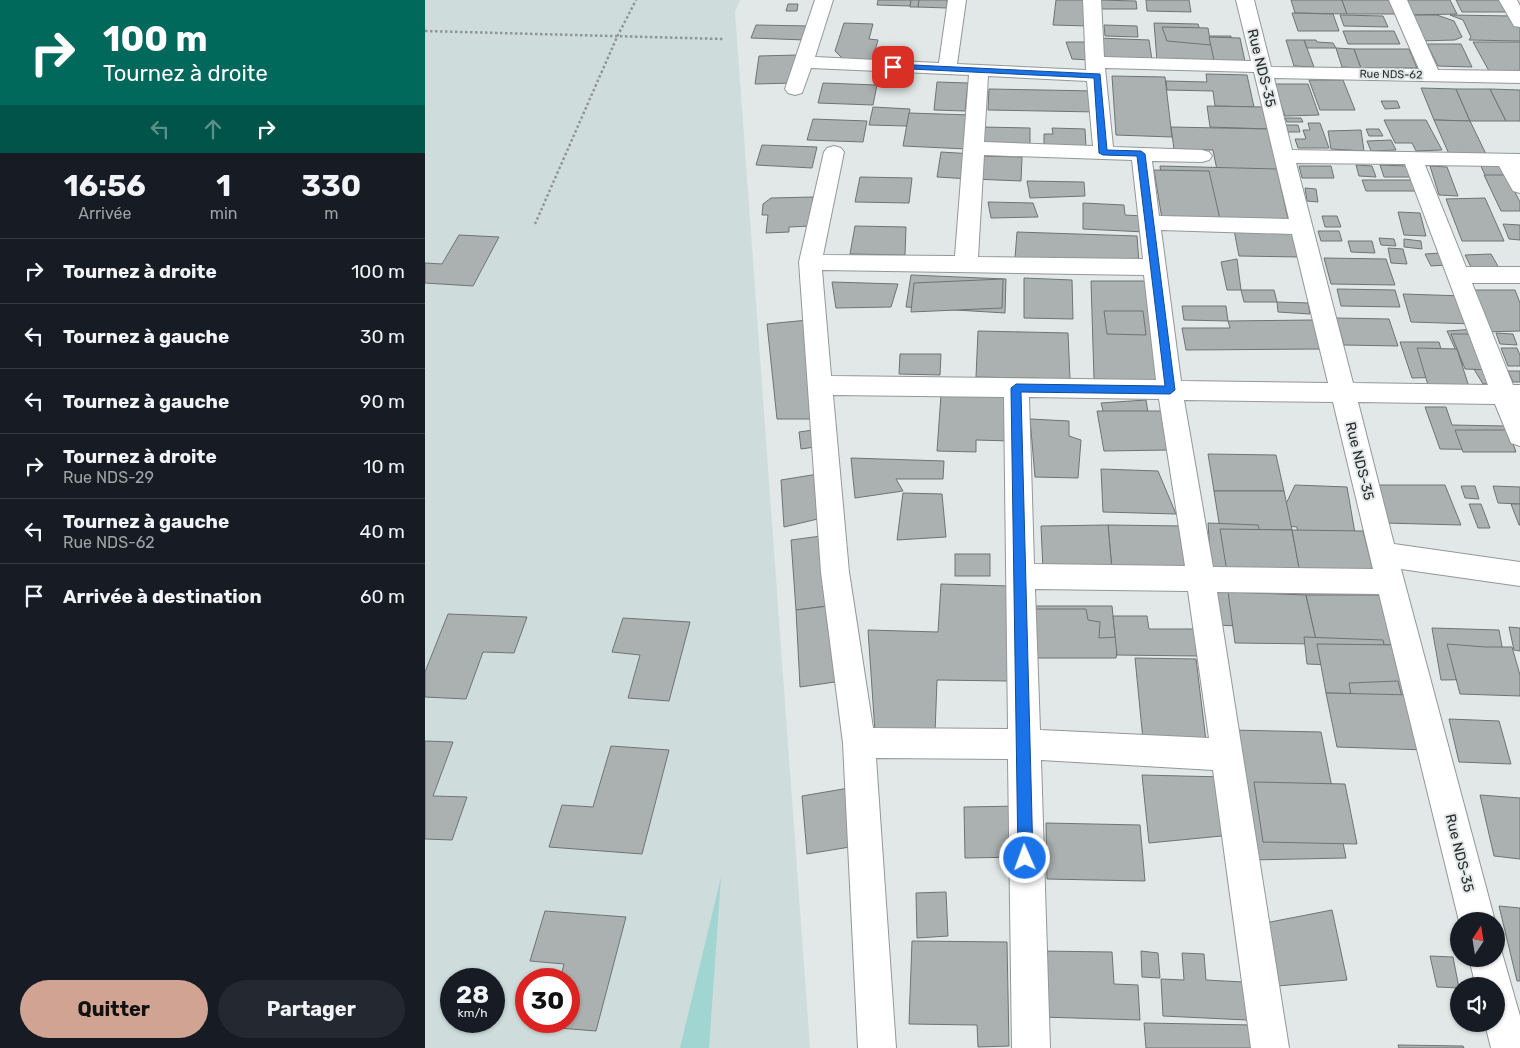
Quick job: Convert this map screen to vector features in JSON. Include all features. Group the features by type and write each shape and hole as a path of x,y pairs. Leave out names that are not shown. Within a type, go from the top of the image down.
{"street":[{"path":"795,89 825,0"},
{"path":"947,69 957,0"},
{"path":"1092,0 1103,153"},
{"name":"Rue NDS-35","path":"1245,0 1390,582 1475,912"},
{"path":"1398,0 1431,75"},
{"path":"1507,0 1520,22"},
{"name":"Rue NDS-62","path":"803,62 979,70 1262,69 1520,77"},
{"path":"966,264 979,70"},
{"path":"974,148 1201,156"},
{"path":"834,152 810,262 835,572 859,743 877,1048"},
{"path":"1141,154 1170,390 1201,578 1270,1048"},
{"path":"1284,156 1512,160 1520,186"},
{"path":"1412,158 1458,275 1513,395 1520,436"},
{"path":"1149,223 1302,227"},
{"path":"810,262 1156,266"},
{"path":"1458,275 1520,275"},
{"path":"820,385 1513,395"},
{"path":"1016,388 1022,744 1031,1048"},
{"path":"1383,554 1520,574"},
{"path":"1020,576 1390,582"},
{"path":"859,743 1022,744 1226,754"},
{"path":"1505,1029 1510,1048"}],"path":[{"path":"535,224 617,37 636,0"},
{"path":"425,30 723,39"}],"shaded area":[{"path":"425,0 740,0 735,12 810,1048 425,1048"},
{"path":"721,877 709,1048 680,1048"}],"building":[{"path":"878,0 911,0 910,6 877,5"},
{"path":"911,0 921,0 919,7 910,7"},
{"path":"919,0 947,0 947,8 918,7"},
{"path":"1056,0 1087,0 1087,26 1053,25"},
{"path":"1099,0 1136,1 1137,9 1100,9"},
{"path":"1146,0 1189,0 1191,12 1147,11"},
{"path":"1291,0 1342,0 1347,14 1295,13"},
{"path":"1342,0 1393,0 1399,14 1347,14"},
{"path":"1404,0 1450,0 1457,14 1410,15"},
{"path":"1456,0 1501,0 1508,12 1462,12"},
{"path":"788,4 798,4 797,11 786,11"},
{"path":"1292,13 1333,14 1339,31 1298,31"},
{"path":"1340,15 1383,16 1388,27 1344,26"},
{"path":"1407,15 1437,15 1454,21 1462,37 1455,40 1419,41 1421,30"},
{"path":"1450,15 1513,16 1520,28 1520,41 1469,40 1471,37 1463,20"},
{"path":"844,23 873,24 869,39 878,40 872,62 845,61 835,51"},
{"path":"1154,23 1198,24 1202,36 1231,36 1234,62 1157,61"},
{"path":"756,25 809,26 805,40 751,38"},
{"path":"1104,25 1137,26 1138,37 1105,36"},
{"path":"1162,27 1208,28 1211,45 1167,41"},
{"path":"1343,31 1394,31 1400,44 1348,44"},
{"path":"1209,37 1240,38 1246,66 1215,65"},
{"path":"1098,38 1149,40 1152,60 1099,59"},
{"path":"1286,40 1304,40 1314,67 1294,66"},
{"path":"1304,40 1333,43 1336,48 1307,48"},
{"path":"1066,42 1086,42 1090,60 1072,59"},
{"path":"1473,42 1520,42 1520,71 1489,71"},
{"path":"1427,44 1461,44 1472,67 1438,66"},
{"path":"1336,48 1354,49 1361,68 1342,67"},
{"path":"1354,49 1409,49 1417,68 1361,68"},
{"path":"798,55 795,83 755,84 759,56"},
{"path":"1206,74 1247,75 1254,107 1215,106 1213,91 1167,90 1166,81 1207,82"},
{"path":"1112,76 1165,77 1172,137 1116,135"},
{"path":"1309,80 1343,80 1355,110 1320,110"},
{"path":"937,82 968,83 965,111 934,110"},
{"path":"823,83 877,85 873,105 818,103"},
{"path":"1273,84 1308,84 1319,115 1285,116"},
{"path":"1421,88 1456,89 1470,121 1434,120"},
{"path":"989,89 1095,91 1097,112 988,110"},
{"path":"1456,89 1490,89 1506,121 1470,121"},
{"path":"1490,89 1520,90 1520,121 1506,121"},
{"path":"1381,101 1397,101 1400,108 1385,109"},
{"path":"1207,106 1263,107 1268,129 1210,127"},
{"path":"873,107 910,109 907,126 869,125"},
{"path":"909,113 971,115 967,149 903,146"},
{"path":"1285,118 1301,118 1303,122 1287,122"},
{"path":"813,119 867,121 863,142 807,140"},
{"path":"1384,120 1426,120 1442,150 1416,151 1412,143 1395,143"},
{"path":"1434,120 1470,121 1486,154 1449,154"},
{"path":"1308,123 1320,123 1329,148 1298,148 1295,139 1306,139 1303,130 1310,130"},
{"path":"1286,125 1298,125 1300,132 1288,132"},
{"path":"982,127 1030,128 1030,147 981,146"},
{"path":"1171,127 1268,129 1278,172 1217,170 1213,150 1174,149"},
{"path":"1052,128 1085,129 1086,147 1044,146 1044,134 1053,134"},
{"path":"1366,129 1379,129 1383,136 1369,136"},
{"path":"1361,130 1364,151 1331,149 1328,131"},
{"path":"1391,140 1396,150 1371,151 1367,141"},
{"path":"762,145 817,147 812,168 756,165"},
{"path":"941,152 973,154 970,179 937,177"},
{"path":"975,156 1022,157 1021,181 973,179"},
{"path":"1501,161 1517,187 1490,186 1479,162"},
{"path":"1356,165 1372,166 1376,177 1359,176"},
{"path":"1380,165 1406,166 1410,177 1384,177"},
{"path":"1160,166 1277,169 1289,224 1166,220"},
{"path":"1299,166 1331,166 1334,178 1302,178"},
{"path":"1430,166 1447,167 1458,196 1439,195"},
{"path":"1154,170 1209,171 1220,219 1162,219"},
{"path":"1484,175 1506,175 1520,202 1520,211 1501,211"},
{"path":"860,177 912,178 909,203 855,202"},
{"path":"1362,180 1414,180 1418,191 1366,191"},
{"path":"1027,181 1084,182 1085,196 1030,198"},
{"path":"1305,188 1316,189 1318,202 1307,201"},
{"path":"813,197 811,226 789,227 789,232 766,233 768,215 762,215 763,204 771,198"},
{"path":"1485,198 1504,241 1462,241 1446,199"},
{"path":"988,202 1033,203 1038,217 991,218"},
{"path":"1083,203 1124,205 1125,215 1143,216 1145,232 1083,229"},
{"path":"1398,212 1420,213 1426,236 1404,235"},
{"path":"1322,216 1337,216 1341,227 1325,227"},
{"path":"1503,224 1520,225 1520,240 1509,239"},
{"path":"855,226 906,227 905,255 850,254"},
{"path":"1234,230 1292,231 1299,257 1239,256"},
{"path":"1318,231 1339,231 1342,241 1321,241"},
{"path":"1017,232 1137,236 1139,263 1015,258"},
{"path":"459,235 499,237 473,286 425,283 425,263 442,264"},
{"path":"1379,238 1394,239 1396,246 1381,245"},
{"path":"1404,239 1421,241 1422,249 1404,247"},
{"path":"1348,241 1372,241 1375,253 1351,252"},
{"path":"1388,248 1403,249 1407,264 1391,263"},
{"path":"1441,253 1446,265 1431,266 1425,254"},
{"path":"1491,254 1499,268 1472,269 1465,255"},
{"path":"1324,258 1386,259 1395,285 1331,284"},
{"path":"1237,259 1241,290 1227,290 1221,262"},
{"path":"911,275 1006,279 1005,313 906,307"},
{"path":"1024,278 1072,280 1073,319 1024,318"},
{"path":"1003,279 1002,308 911,312 914,283"},
{"path":"1091,281 1151,281 1160,381 1094,379"},
{"path":"832,282 898,284 891,307 836,308"},
{"path":"1337,289 1395,290 1400,307 1341,306"},
{"path":"1241,290 1274,290 1277,302 1244,302"},
{"path":"1474,290 1515,290 1520,303 1520,331 1485,332"},
{"path":"1403,294 1464,296 1474,324 1411,322"},
{"path":"1277,302 1308,303 1310,314 1278,312"},
{"path":"1182,306 1226,306 1228,321 1184,320"},
{"path":"1104,311 1143,311 1146,335 1107,334"},
{"path":"1336,318 1389,319 1398,346 1344,345"},
{"path":"808,320 814,419 777,419 767,324"},
{"path":"1313,320 1321,349 1186,350 1182,328 1230,328 1228,321"},
{"path":"1475,329 1498,383 1483,384 1472,366 1462,364 1447,331"},
{"path":"978,331 1068,333 1070,379 976,377"},
{"path":"1496,333 1513,334 1517,345 1500,344"},
{"path":"1451,334 1478,334 1492,370 1465,369"},
{"path":"1400,342 1439,342 1449,377 1412,378"},
{"path":"1417,348 1457,349 1469,387 1428,385"},
{"path":"1501,348 1517,348 1520,355 1520,366 1508,366"},
{"path":"900,354 941,354 940,375 899,374"},
{"path":"1508,371 1520,371 1520,382 1513,382"},
{"path":"941,395 1011,397 1011,441 976,440 976,452 937,451"},
{"path":"1146,400 1151,432 1109,433 1101,403"},
{"path":"1425,407 1446,407 1452,425 1506,426 1515,450 1440,449"},
{"path":"1097,411 1165,411 1170,450 1104,451"},
{"path":"1030,419 1069,421 1069,436 1081,440 1078,478 1035,477"},
{"path":"820,429 822,446 801,449 799,432"},
{"path":"1455,430 1508,430 1516,452 1463,452"},
{"path":"1208,454 1276,455 1284,491 1214,491"},
{"path":"851,458 944,461 943,479 896,479 903,491 855,498"},
{"path":"1101,469 1158,471 1176,514 1103,512"},
{"path":"818,474 822,518 784,527 781,480"},
{"path":"1295,485 1347,487 1361,568 1332,568 1329,553 1298,549 1297,527 1286,526 1284,508"},
{"path":"1375,485 1445,485 1461,525 1383,523"},
{"path":"1461,486 1475,486 1479,499 1465,498"},
{"path":"1493,486 1520,487 1520,504 1498,503"},
{"path":"1214,491 1284,491 1292,530 1220,529"},
{"path":"903,493 942,494 946,537 897,540"},
{"path":"1469,504 1481,504 1490,528 1478,528"},
{"path":"1511,504 1520,504 1520,525 1519,525"},
{"path":"1208,523 1258,525 1272,570 1211,569"},
{"path":"1108,525 1184,526 1190,570 1112,570"},
{"path":"1108,525 1112,570 1043,571 1041,526"},
{"path":"1220,529 1292,530 1300,573 1227,572"},
{"path":"1292,530 1363,531 1374,574 1300,573"},
{"path":"829,535 836,605 796,610 791,540"},
{"path":"955,554 990,554 990,576 955,576"},
{"path":"1210,583 1370,588 1378,632 1215,625"},
{"path":"941,584 1009,586 1009,681 937,680 935,733 875,732 868,630 938,632"},
{"path":"1228,592 1306,595 1317,644 1235,643"},
{"path":"1306,595 1386,595 1400,645 1317,644"},
{"path":"836,605 842,681 800,687 796,610"},
{"path":"1029,606 1112,606 1117,655 1031,656"},
{"path":"1033,609 1086,609 1088,620 1100,622 1099,638 1119,637 1116,658 1032,658"},
{"path":"448,614 527,617 514,653 483,652 466,699 425,697 425,672"},
{"path":"1113,616 1147,616 1149,629 1194,629 1198,656 1117,655"},
{"path":"623,618 690,622 669,701 628,698 640,655 612,652"},
{"path":"1509,627 1520,628 1520,651 1514,650"},
{"path":"1432,628 1499,630 1508,679 1441,680"},
{"path":"1304,637 1383,640 1389,667 1307,664"},
{"path":"1317,644 1400,645 1412,695 1326,693"},
{"path":"1447,644 1512,647 1520,675 1520,696 1460,694"},
{"path":"1135,658 1196,659 1206,741 1143,740"},
{"path":"1398,681 1410,729 1356,728 1349,683"},
{"path":"1326,693 1412,695 1426,750 1337,747"},
{"path":"1449,719 1499,721 1511,764 1459,762"},
{"path":"1230,730 1321,732 1346,858 1251,860"},
{"path":"425,741 453,742 433,796 467,797 452,840 425,839"},
{"path":"611,746 669,750 642,854 549,847 562,805 593,807"},
{"path":"1142,775 1224,777 1232,835 1149,843"},
{"path":"1254,782 1345,784 1357,844 1263,842"},
{"path":"849,788 856,846 807,854 802,796"},
{"path":"1480,795 1520,798 1520,859 1494,856"},
{"path":"1020,806 1023,857 965,858 964,807"},
{"path":"1046,823 1140,825 1145,881 1047,879"},
{"path":"946,892 948,936 917,938 916,893"},
{"path":"1499,906 1520,908 1520,981 1517,981 1505,931 1505,912 1500,912"},
{"path":"1332,910 1347,980 1266,987 1255,925"},
{"path":"545,911 626,917 596,1031 580,1030 580,968 563,968 564,964 530,961"},
{"path":"912,941 1007,942 1009,1046 978,1047 977,1025 909,1024"},
{"path":"1040,951 1112,952 1114,984 1138,985 1140,1020 1041,1017"},
{"path":"1141,951 1158,953 1160,978 1142,977"},
{"path":"1182,953 1204,954 1206,980 1243,982 1247,1020 1163,1016 1161,979 1184,980"},
{"path":"1430,956 1450,957 1450,968 1455,968 1457,977 1450,977 1450,988 1437,987"},
{"path":"1144,1023 1252,1025 1255,1048 1146,1048"},
{"path":"1398,1045 1463,1046 1464,1048 1399,1048"}],"route":[{"path":"893,67 1097,76 1103,153 1141,154 1170,390 1016,388 1025,858"}]}
